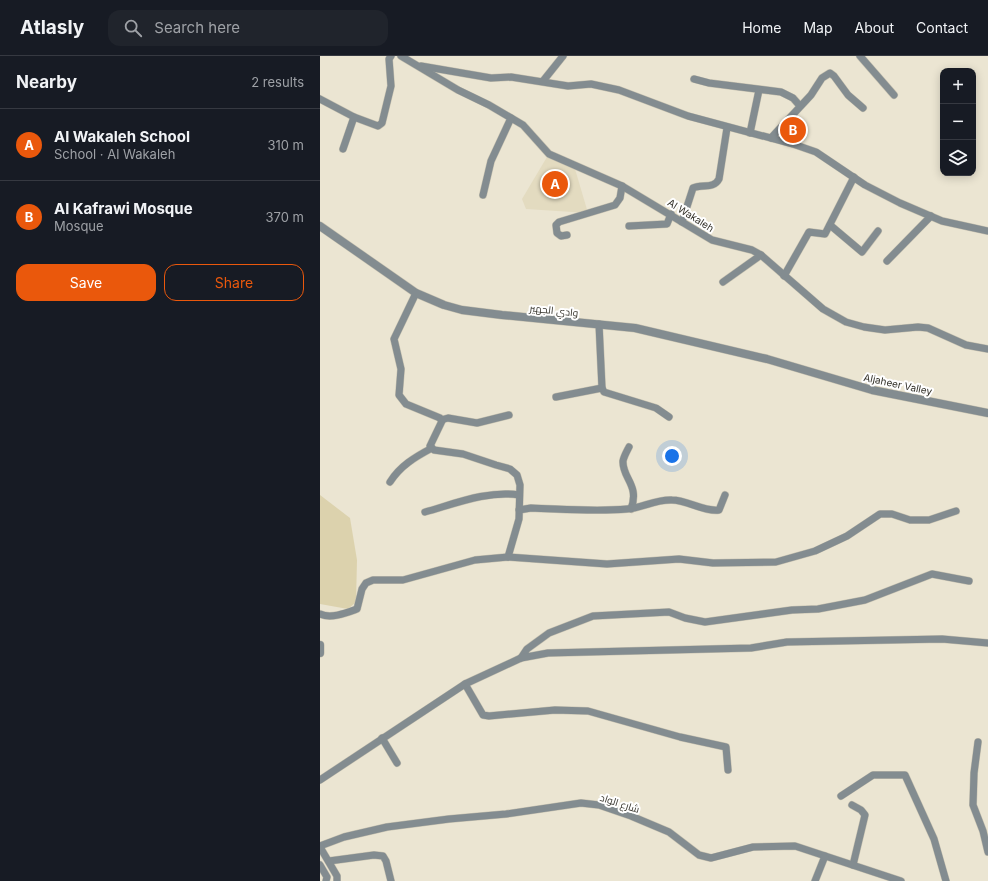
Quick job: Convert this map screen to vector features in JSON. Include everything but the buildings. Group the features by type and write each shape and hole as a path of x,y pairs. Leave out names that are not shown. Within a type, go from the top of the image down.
{"street":[{"path":"320,99 354,117 378,126 382,123 391,86 389,59 391,56"},
{"name":"Al Wakaleh","path":"401,56 458,90 490,105 523,125 549,154 622,186 671,214 712,240 752,250 761,255 824,309 846,322 864,327 885,330 918,327 928,328 966,345 988,349"},
{"path":"544,82 563,56"},
{"path":"860,56 894,94"},
{"path":"417,66 491,78 511,77 568,86 591,84 619,90 688,116 727,128 771,138 816,152 854,177 900,203 942,221 988,231"},
{"path":"771,138 800,106 822,78 830,73 848,95 863,108"},
{"path":"694,79 759,90 781,92 793,98 800,106"},
{"path":"750,133 759,90"},
{"path":"343,149 354,117"},
{"path":"483,195 491,161 511,118"},
{"path":"682,222 694,188 701,184 712,186 719,179 727,128"},
{"path":"784,276 809,232 825,234 854,177"},
{"path":"567,235 561,236 557,233 556,225 559,222 615,205 620,198 622,186"},
{"path":"629,226 667,224 671,214"},
{"path":"887,261 931,216"},
{"path":"830,225 862,252 878,231"},
{"name":"وادي الجهير","path":"320,226 416,293 444,305 462,310 635,328 767,359 804,371"},
{"path":"723,282 761,255"},
{"path":"416,293 394,339 401,369 399,395 406,404 440,418 441,420"},
{"path":"599,324 602,388 604,392 656,408 669,417"},
{"name":"Aljaheer Valley","path":"804,371 872,390 988,413"},
{"path":"556,398 602,388"},
{"path":"441,420 448,418 477,423 509,415"},
{"path":"432,448 430,446 441,420"},
{"path":"629,447 623,459 623,466 632,483 634,500 631,509"},
{"path":"390,482 396,472 432,448"},
{"path":"432,448 434,450 463,454 510,469 517,475 520,485 520,510 519,519 508,557"},
{"path":"425,512 505,493 519,495"},
{"path":"520,510 531,508 614,511 631,509 671,500 692,503 714,510 719,510 724,495"},
{"path":"320,614 342,614 356,609 362,589 366,583 373,580 403,580 475,560 508,557 607,564 680,559 713,563 776,562 815,551 840,539 880,514 892,514 910,520 929,520 956,511"},
{"path":"521,658 527,649 549,633 593,616 669,612 685,618 705,622 792,610 818,609 865,600 932,574 969,581"},
{"path":"320,780 465,684 521,658 548,653 751,648 788,642 942,639 988,643"},
{"path":"320,645 320,653"},
{"path":"465,684 483,715 489,716 555,710 588,711 680,738 726,747 728,770"},
{"path":"382,738 397,763"},
{"path":"978,742 974,773 973,805 983,831 988,852"},
{"path":"841,796 873,775 905,776 934,839 946,881"},
{"name":"شارع الواد","path":"337,881 338,876 320,846 344,837 387,827 449,819 506,814 581,803 598,805 669,832 699,855 711,858 753,847 795,846 901,881"},
{"path":"852,805 861,810 865,815 853,864"},
{"path":"329,862 374,855 383,856 392,881"},
{"path":"815,881 825,856"},
{"path":"320,864 327,878 326,881"}],"shaded area":[{"path":"547,157 575,169 588,213 526,209 522,199"},
{"path":"320,495 350,518 357,560 356,602 348,609 320,604"}],"place":[{"name":"Al Kafrawi Mosque","path":"793,130"},
{"name":"Al Wakaleh School","path":"555,184"}]}
